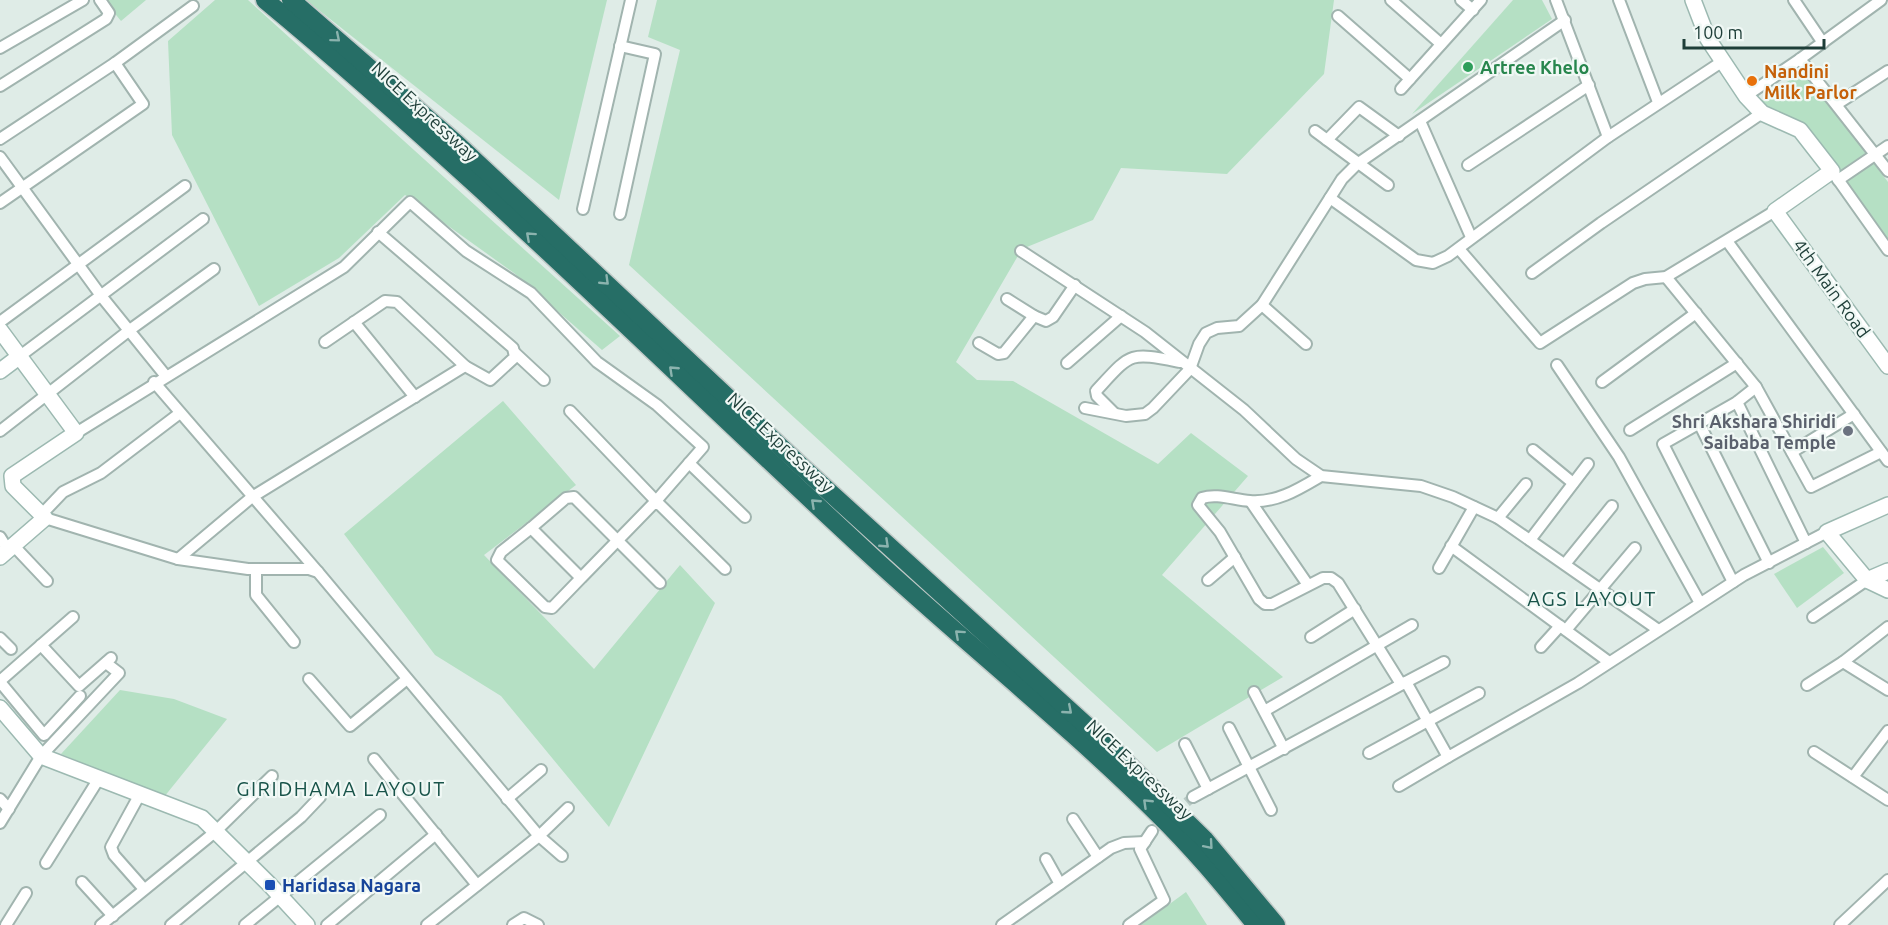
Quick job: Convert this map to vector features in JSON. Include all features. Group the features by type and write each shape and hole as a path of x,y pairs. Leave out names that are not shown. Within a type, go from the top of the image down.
{"highway":[{"name":"NICE Expressway","path":"265,0 361,80 870,555 1168,802 1205,840 1276,925"},
{"name":"NICE Expressway","path":"291,0 458,144 740,410 1157,813 1194,850 1256,925"}],"street":[{"path":"0,48 83,0"},
{"path":"0,86 106,19 109,13 100,0"},
{"path":"583,209 631,0"},
{"path":"1391,0 1441,44"},
{"path":"1461,0 1473,10"},
{"path":"1401,89 1481,0"},
{"path":"1556,0 1608,137"},
{"path":"1619,0 1658,102"},
{"path":"1693,0 1707,39 1746,96 1762,113 1800,130 1888,250"},
{"path":"1794,0 1822,43"},
{"path":"1746,96 1881,0"},
{"path":"0,139 115,63 193,6"},
{"path":"1338,16 1410,79"},
{"path":"1085,408 1114,413 1145,414 1186,366 1206,333 1217,328 1239,326 1262,305 1342,179 1357,164 1565,20"},
{"path":"620,46 655,54 620,213"},
{"path":"1800,59 1838,104 1888,171"},
{"path":"1330,198 1416,260 1433,263 1459,249 1471,237 1543,188 1608,137 1658,102 1723,61"},
{"path":"0,203 142,104 115,63"},
{"path":"1838,104 1888,71"},
{"path":"1468,165 1589,85"},
{"path":"1327,140 1359,107 1399,136"},
{"path":"1532,273 1762,113"},
{"path":"1420,121 1471,237"},
{"path":"1315,131 1388,185"},
{"path":"1459,249 1540,343 1633,283 1666,277 1835,175 1888,146"},
{"path":"0,156 102,297 131,329 165,375"},
{"path":"0,322 185,186"},
{"path":"318,572 309,569 256,569 178,559 43,516 13,486 12,476 165,375 344,267 410,202 466,251 531,293 597,362 657,405 703,447 656,501 617,540 552,608 545,607 497,560 501,552 566,498 574,498 617,540 660,583"},
{"name":"4th Main Road","path":"1775,211 1887,362"},
{"path":"0,371 102,297 203,219"},
{"path":"378,232 544,380"},
{"path":"1666,277 1756,387 1811,486 1885,457 1728,241"},
{"path":"1022,250 1121,316 1244,410 1289,453 1321,476 1421,486 1474,507 1498,518 1657,629"},
{"path":"0,431 131,329 214,269"},
{"path":"1007,299 1034,316 1050,320 1075,285"},
{"path":"325,342 385,301 397,302 465,366 490,380 514,357 515,353"},
{"path":"1262,305 1306,344"},
{"path":"1602,382 1696,313"},
{"path":"979,343 998,354 1004,353 1034,316"},
{"path":"1067,363 1121,316"},
{"path":"354,322 415,397"},
{"path":"0,330 76,433"},
{"path":"1114,413 1097,396 1096,391 1121,364 1132,357 1143,356 1186,366"},
{"path":"1630,430 1737,363"},
{"path":"1557,365 1619,457 1700,603"},
{"path":"178,559 252,497 465,366"},
{"path":"154,382 318,572 507,799 539,836 562,856"},
{"path":"1733,582 1663,444 1737,402 1756,387"},
{"path":"1737,402 1806,543"},
{"path":"570,411 725,569"},
{"path":"47,581 5,547 43,516 63,492 101,472 180,413"},
{"path":"1792,452 1854,414"},
{"path":"1699,423 1769,563"},
{"path":"1533,450 1573,483"},
{"path":"689,463 745,517"},
{"path":"1530,540 1588,464"},
{"path":"1321,476 1272,500 1251,502 1210,495 1202,498 1198,506 1235,557 1259,599 1265,604 1272,604 1323,578 1331,578 1338,583 1427,719 1448,757"},
{"path":"1498,518 1526,484"},
{"path":"1251,502 1308,585"},
{"path":"1399,786 1530,712 1733,582 1827,532 1888,505"},
{"path":"1565,564 1612,506"},
{"path":"1439,568 1474,507"},
{"path":"531,528 581,578"},
{"path":"1827,532 1867,580 1888,590"},
{"path":"1451,546 1610,662"},
{"path":"1541,647 1563,628 1635,548"},
{"path":"1208,580 1235,557"},
{"path":"256,569 256,595 294,642"},
{"path":"1813,617 1867,580 1888,571"},
{"path":"1311,637 1355,609"},
{"path":"55,741 47,733 43,734 0,681 73,617"},
{"path":"1266,710 1412,625"},
{"path":"1807,685 1843,662 1888,627"},
{"path":"0,638 11,649"},
{"path":"0,823 41,756 118,673 109,660 79,686 41,645"},
{"path":"1193,797 1444,662"},
{"path":"1843,662 1888,690"},
{"path":"309,679 350,726 407,679"},
{"path":"1254,692 1266,710 1284,749"},
{"path":"1369,753 1427,719 1479,693"},
{"path":"47,733 80,696"},
{"path":"0,708 41,756 201,818 307,925"},
{"path":"68,709 77,717"},
{"path":"20,731 31,720"},
{"path":"1229,728 1271,810"},
{"path":"1854,777 1884,743 1888,731"},
{"path":"1185,744 1208,789"},
{"path":"1814,752 1888,801"},
{"path":"374,759 477,885"},
{"path":"507,799 541,770"},
{"path":"101,925 215,832 272,776"},
{"path":"46,863 99,780"},
{"path":"140,794 111,847 114,855 144,889"},
{"path":"171,925 245,861 301,817 320,797"},
{"path":"0,799 9,809"},
{"path":"427,925 539,836 568,808"},
{"path":"245,925 380,815"},
{"path":"1073,819 1098,857"},
{"path":"1130,925 1164,900 1140,849 1152,831"},
{"path":"327,925 436,834"},
{"path":"1002,925 1098,857 1124,843 1145,842"},
{"path":"1046,859 1060,884"},
{"path":"1840,925 1888,879"},
{"path":"82,882 112,916"},
{"path":"6,925 26,893"},
{"path":"513,925 524,918 538,925"}],"green space":[{"path":"104,0 146,0 121,21"},
{"path":"215,0 248,0 620,336 602,350 514,273 405,195 339,258 259,306 172,135 168,41"},
{"path":"306,0 607,0 559,200"},
{"path":"657,0 1334,0 1324,74 1227,174 1121,168 1093,220 1022,249 956,362 977,380 1013,381 1158,464 1191,433 1248,476 1162,575 1283,677 1157,752 629,265 680,50 648,37"},
{"name":"Artree Khelo","path":"1513,0 1542,0 1552,19 1412,114"},
{"path":"1803,70 1888,182 1888,241 1803,126 1760,102"},
{"path":"503,401 576,485 484,555 594,669 680,565 715,603 609,827 501,696 435,655 344,534"},
{"path":"1823,547 1844,573 1797,608 1774,574"},
{"path":"120,690 174,699 227,719 164,797 61,754"},
{"path":"1186,892 1207,925 1141,925"}],"tunnel":[{"path":"1152,831 1193,797"}],"place":[{"name":"Artree Khelo","path":"1468,67"},
{"name":"Nandini Milk Parlor","path":"1752,81"},
{"name":"Shri Akshara Shiridi Saibaba Temple","path":"1848,431"},
{"name":"Haridasa Nagara","path":"270,885"}],"district":[{"name":"AGS LAYOUT","path":"1592,598"},
{"name":"GIRIDHAMA LAYOUT","path":"341,788"}]}
